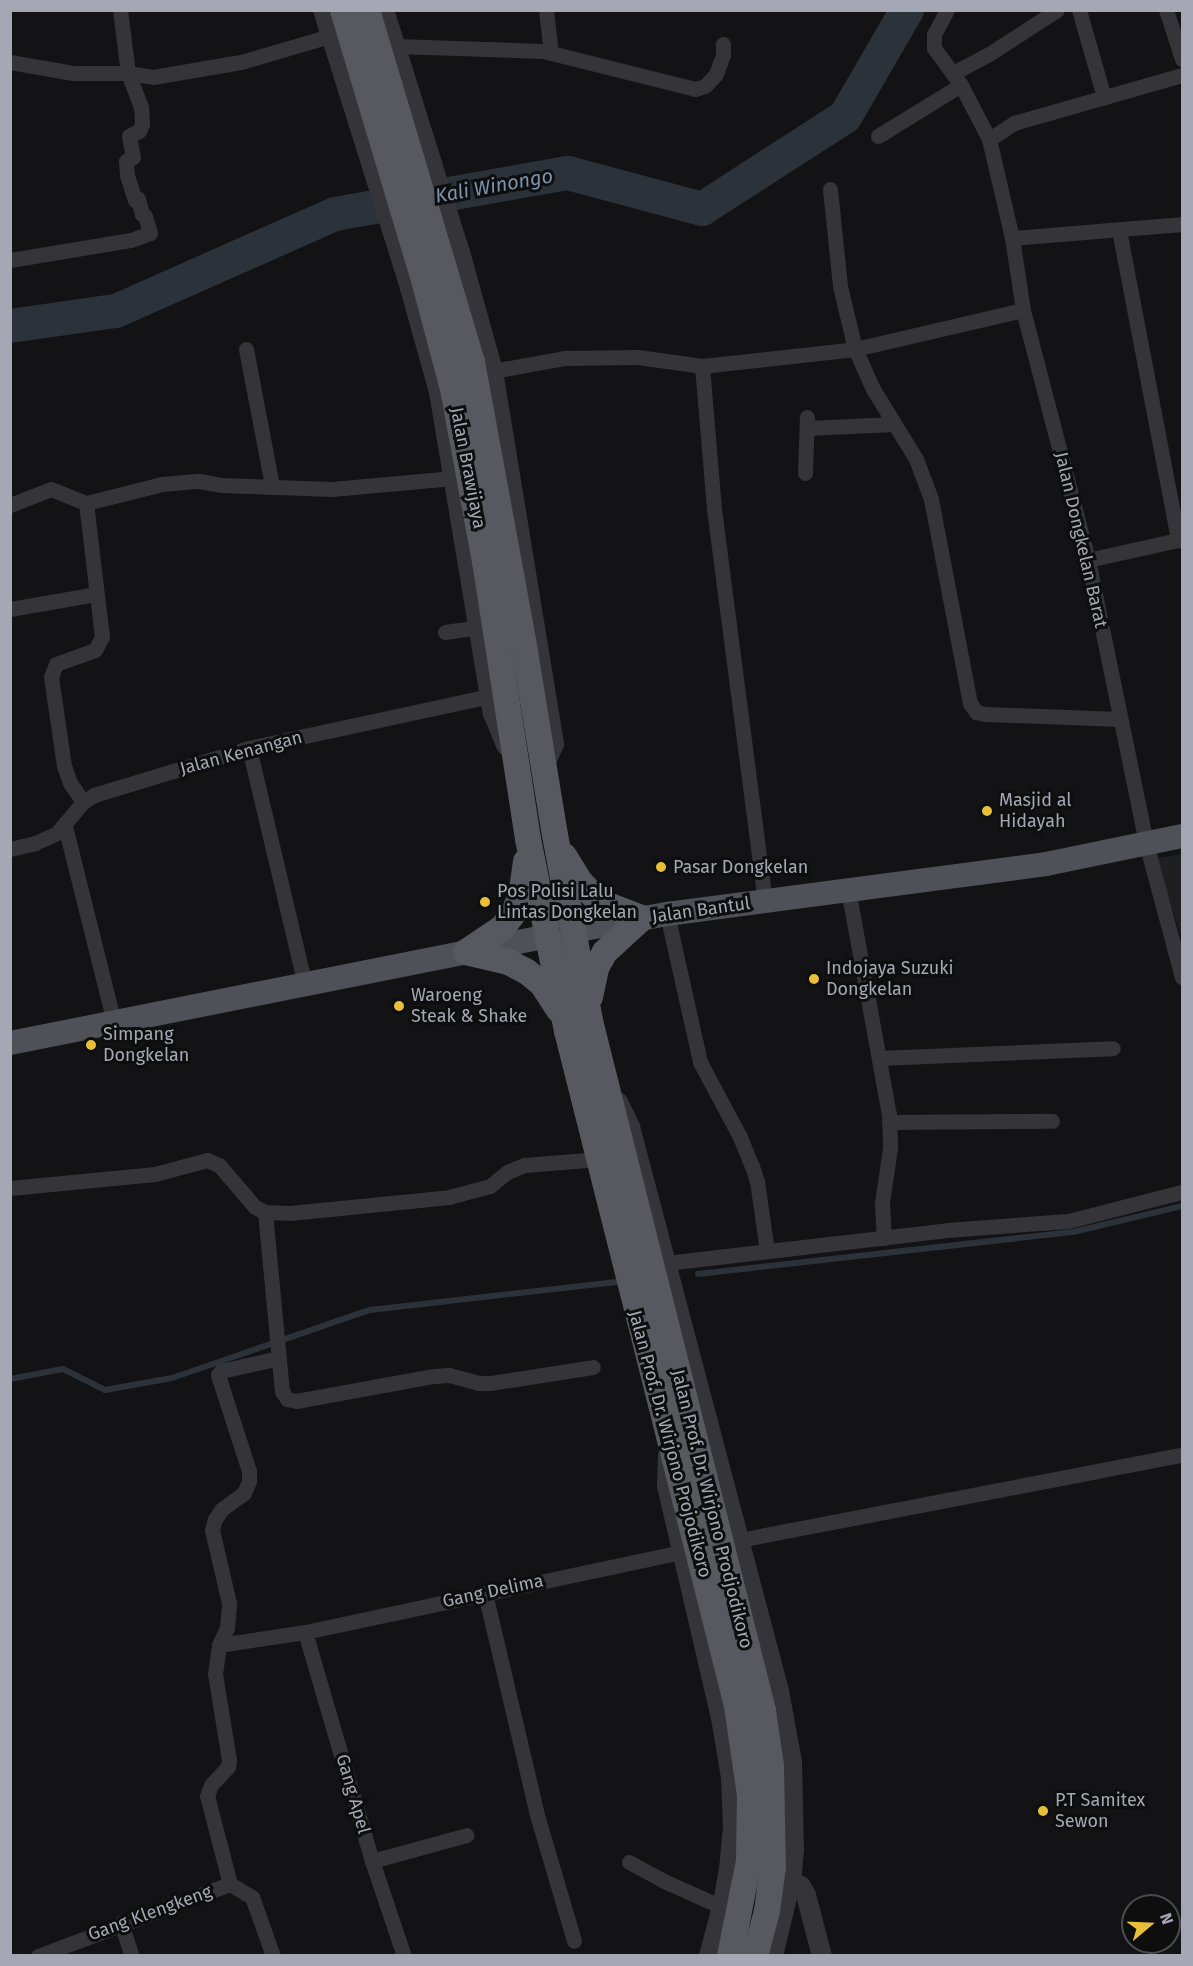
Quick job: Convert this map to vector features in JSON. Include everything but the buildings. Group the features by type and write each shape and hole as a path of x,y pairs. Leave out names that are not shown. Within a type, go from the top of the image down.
{"highway":[{"name":"Jalan Brawijaya","path":"343,10 381,98 434,269 472,362 487,433 556,843 583,929"},
{"name":"Jalan Brawijaya","path":"367,10 381,98"},
{"name":"Jalan Brawijaya","path":"434,269 446,391 485,561 529,844 548,936"},
{"path":"556,843 581,883 593,895 610,906 642,918 604,951 592,981 588,1010"},
{"path":"466,952 502,928 512,915 521,897 529,844"},
{"path":"583,929 588,1010 601,1067"},
{"name":"Jalan Bantul","path":"548,936 583,929"},
{"name":"Jalan Prof. Dr. Wirjono Projodikoro","path":"548,936 564,1017 640,1329 737,1706 750,1795 749,1861 730,1956"},
{"path":"466,952 508,962 526,971 542,984 564,1017"},
{"name":"Jalan Prof. Dr. Wirjono Prodjodikoro","path":"601,1067 763,1711 772,1777 773,1868 767,1911 755,1956"}],"main road":[{"name":"Jalan Bantul","path":"583,929 765,900 1046,864 1182,836"},
{"name":"Jalan Bantul","path":"10,1043 548,936"}],"street":[{"path":"10,260 131,240 150,233 146,216 142,214 138,199 135,200 127,175 126,161 133,157 129,136 139,131 142,124 141,107 128,73 120,10"},
{"path":"323,10 330,36 381,98 434,269 493,371 554,744 544,766"},
{"path":"381,98 394,46 384,10"},
{"path":"546,10 551,53"},
{"name":"Jalan Dongkelan Barat","path":"947,10 932,41 933,48 957,79 989,139 1012,238 1023,310 1088,560 1146,843 1182,977"},
{"path":"878,136 988,54 1057,10"},
{"path":"1079,10 1104,98"},
{"path":"1166,10 1182,59"},
{"path":"10,63 73,73 128,73 153,77 203,70 330,36"},
{"path":"394,46 551,53 695,89 705,86 716,74 723,55 723,44"},
{"path":"989,139 1014,123 1182,75"},
{"path":"830,189 840,286 855,349 873,389 916,459 931,499 968,698 973,708 985,714 1120,718"},
{"path":"1012,238 1182,224"},
{"path":"1088,560 1180,540 1119,230"},
{"path":"493,371 564,358 638,357 702,366 855,349 1023,310"},
{"path":"246,349 272,485"},
{"path":"702,366 714,509 765,900"},
{"path":"446,391 454,478 493,713 519,778"},
{"path":"805,473 807,423 894,424"},
{"path":"10,505 51,489 86,503 162,484 199,482 221,485 272,485 332,489 454,478"},
{"path":"83,802 70,783 64,766 51,677 56,664 95,650 102,637 86,503"},
{"path":"10,609 96,594"},
{"path":"445,632 479,627"},
{"name":"Jalan Kenangan","path":"10,849 42,840 65,826 83,802 94,795 249,748 490,696"},
{"path":"249,748 305,985"},
{"path":"65,826 114,1023"},
{"path":"848,890 889,1122 890,1148 882,1203 884,1238"},
{"path":"667,914 700,1062 740,1137 752,1166 757,1181 767,1251"},
{"path":"879,1058 1113,1048"},
{"path":"601,1067 630,1127 779,1691 792,1762 794,1850 791,1881 773,1956"},
{"path":"889,1122 1053,1121"},
{"path":"10,1188 155,1174 207,1160 219,1165 247,1199 265,1212 290,1213 449,1197 490,1186 507,1172 524,1165 600,1159"},
{"path":"667,1263 884,1238 1068,1221 1182,1192"},
{"path":"265,1212 282,1391 287,1400 296,1401 434,1376 449,1375 478,1383 490,1383 593,1367"},
{"path":"273,1956 252,1897 230,1884 207,1796 211,1785 228,1767 229,1760 215,1674 229,1603 212,1530 215,1519 222,1509 244,1493 249,1471 218,1375 221,1371 279,1357"},
{"path":"669,1438 667,1486 680,1552 721,1718 731,1778 733,1827 722,1907 709,1956"},
{"path":"740,1540 1182,1455"},
{"name":"Gang Delima","path":"224,1635 305,1632 680,1552"},
{"path":"485,1593 537,1815 574,1941"},
{"name":"Gang Apel","path":"305,1632 372,1861 404,1956"},
{"path":"372,1861 467,1835"},
{"path":"629,1862 666,1882 722,1907"},
{"path":"791,1881 801,1886 806,1895 822,1956"},
{"name":"Gang Klengkeng","path":"38,1956 230,1884"},
{"path":"121,1923 132,1956"}],"shaded area":[{"path":"1182,854 1182,939 1156,858"}],"waterway":[{"name":"Kali Winongo","path":"10,326 116,311 335,214 568,173 702,209 845,117 907,10"},
{"path":"698,1274 1073,1232 1182,1206"},
{"path":"10,1379 63,1369 105,1390 172,1378 370,1310 616,1282"}],"place":[{"name":"Masjid al Hidayah","path":"987,811"},
{"name":"Pasar Dongkelan","path":"661,867"},
{"name":"Pos Polisi Lalu Lintas Dongkelan","path":"485,902"},
{"name":"Indojaya Suzuki Dongkelan","path":"814,979"},
{"name":"Waroeng Steak & Shake","path":"399,1006"},
{"name":"Simpang Dongkelan","path":"91,1045"},
{"name":"P.T Samitex Sewon","path":"1043,1811"}]}
